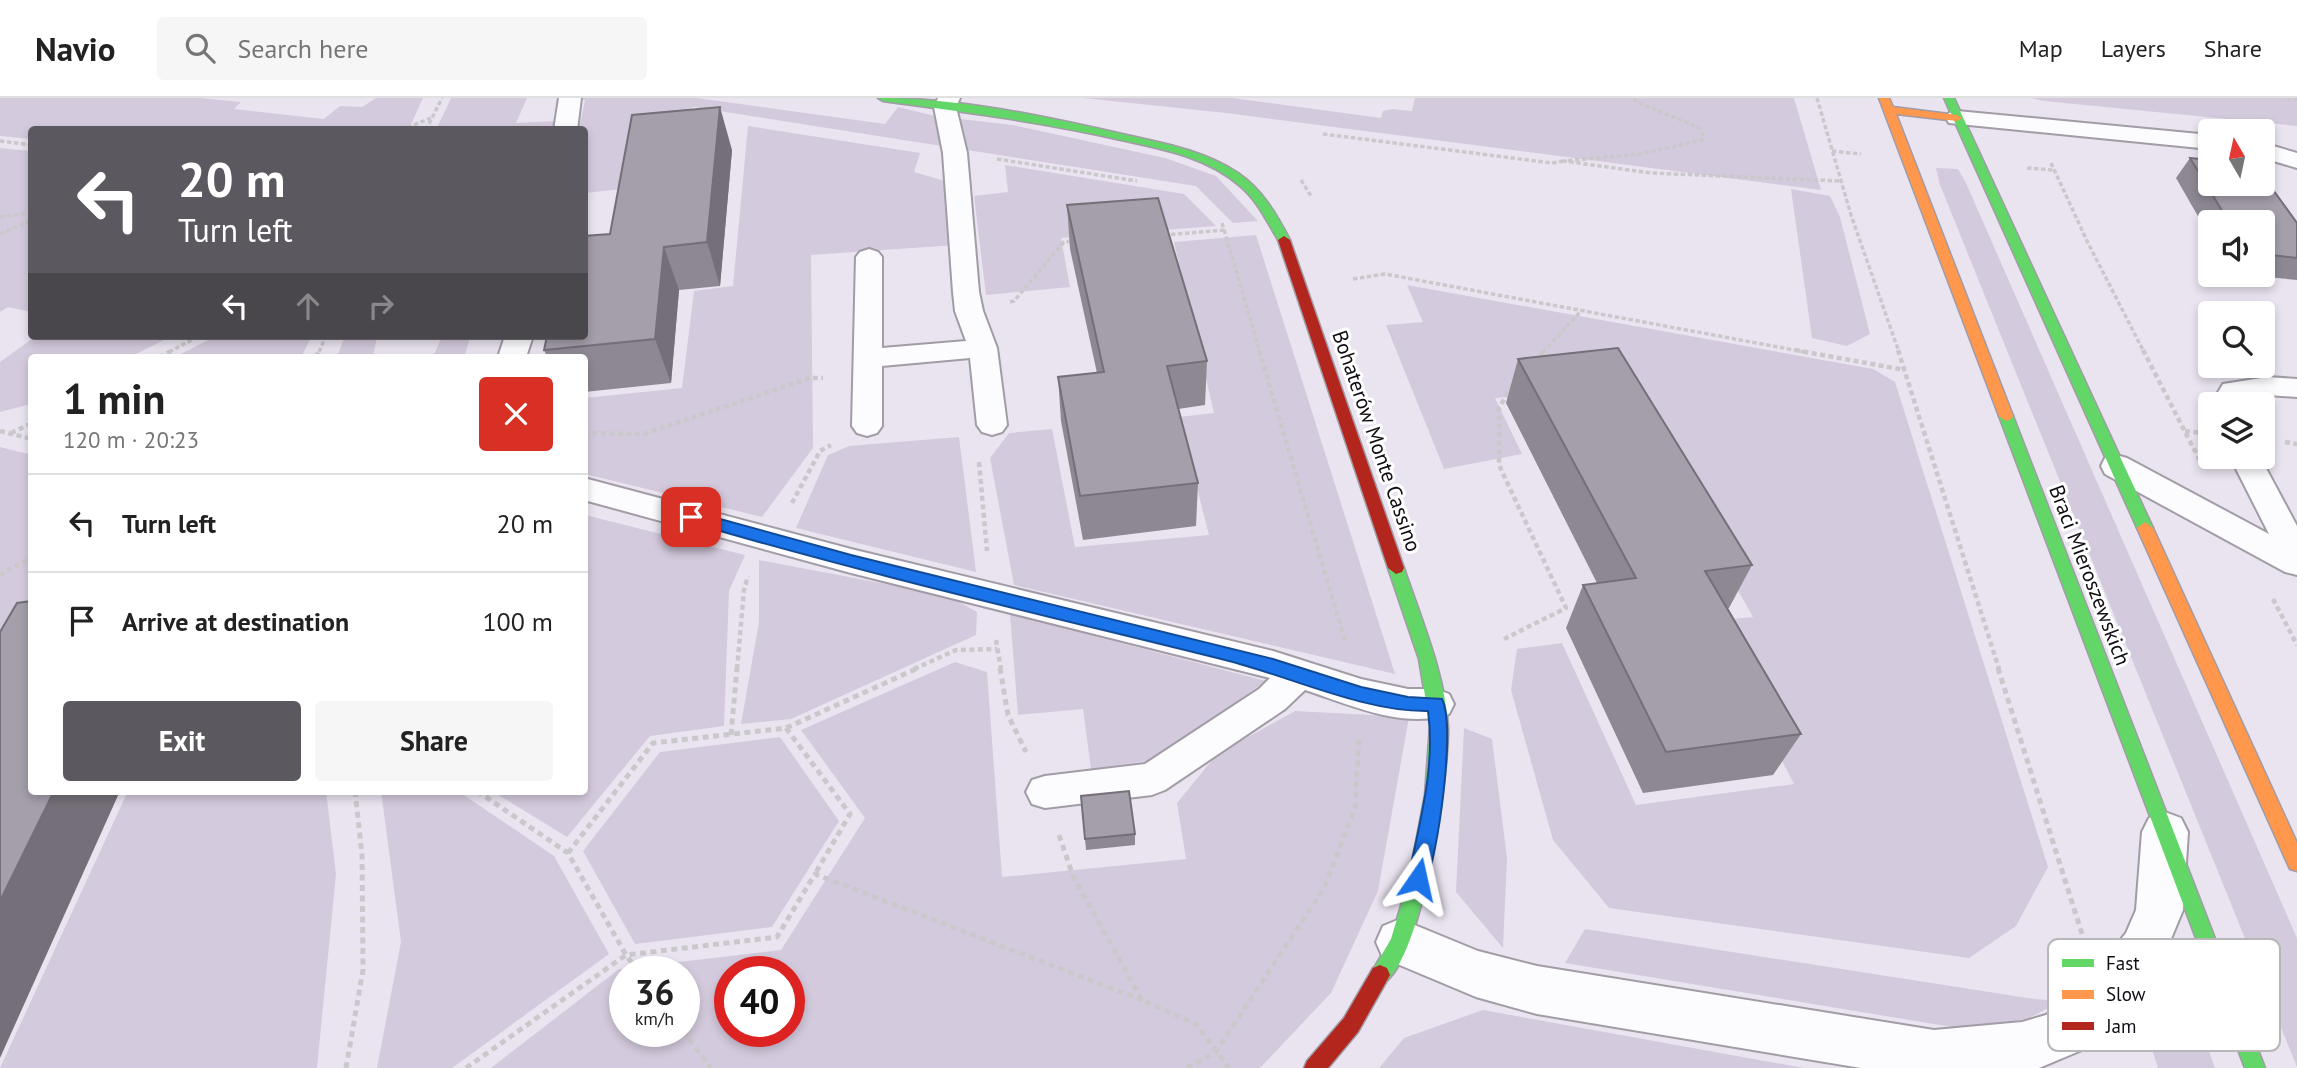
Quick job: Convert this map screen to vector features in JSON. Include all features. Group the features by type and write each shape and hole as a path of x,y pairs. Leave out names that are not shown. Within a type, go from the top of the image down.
{"main road":[{"name":"Bohaterów Monte Cassino","path":"883,98 947,102 1053,122 1153,144 1203,160 1237,177 1264,205 1279,226 1291,253 1427,659 1439,726 1434,796 1418,879 1400,943 1351,1025 1314,1068"},
{"path":"1886,104 1953,108 2297,863"},
{"name":"Braci Mieroszewskich","path":"1886,104 2206,939"},
{"name":"Braci Mieroszewskich","path":"2249,1051 2255,1068"}],"street":[{"path":"2146,939 2158,917 2165,832"},
{"path":"1400,943 1476,974 1536,990 1951,1061 2048,1040"}],"lane":[{"path":"566,126 570,98"},
{"path":"947,102 955,153 969,312 983,348 992,425"},
{"path":"1953,108 2198,140"},
{"path":"2275,154 2297,160"},
{"path":"867,426 869,257"},
{"path":"867,366 983,348"},
{"path":"2232,392 2268,386 2297,388"},
{"path":"2116,466 2297,563"},
{"path":"2251,469 2297,556"},
{"path":"588,490 864,564 1273,665 1361,694 1408,704 1436,704"},
{"path":"1045,792 1152,779 1272,699 1298,674"}],"path":[{"path":"428,126 442,98"},
{"path":"1323,134 1552,163 1640,154 1702,139 1703,134 1698,127 1634,98"},
{"path":"1817,98 1840,181 1905,370 2084,939"},
{"path":"2287,98 2297,99"},
{"path":"411,126 432,117"},
{"path":"0,141 28,144"},
{"path":"955,153 1138,181"},
{"path":"1564,161 1651,173 1840,181"},
{"path":"2054,170 2088,243 2184,431 2297,645"},
{"path":"0,217 28,213"},
{"path":"1187,1068 1215,1053 1324,888 1355,808 1361,694 1225,230 1215,216"},
{"path":"0,234 28,222"},
{"path":"1158,235 1225,230"},
{"path":"969,312 1014,301 1064,242 1077,241"},
{"path":"1353,279 1385,274 1905,370"},
{"path":"1526,370 1581,310"},
{"path":"165,354 191,340"},
{"path":"588,433 644,434 810,379 867,366"},
{"path":"1504,639 1566,608 1499,466 1499,408 1508,390 1517,380"},
{"path":"10,434 28,425"},
{"path":"986,547 977,442 992,425"},
{"path":"792,502 820,451 867,426"},
{"path":"0,431 28,438"},
{"path":"2184,431 2198,433"},
{"path":"731,735 744,590 752,561 771,538"},
{"path":"0,575 28,558"},
{"path":"995,636 1008,715 1045,792 1073,876 1142,1000"},
{"path":"568,853 653,743 786,728 956,650 997,649"},
{"path":"466,1068 626,955 776,937 850,814 786,728"},
{"path":"346,1068 363,971 362,855 355,795"},
{"path":"483,795 568,853 626,955"},
{"path":"815,874 1142,1000 1196,1024 1215,1053 1230,1068"},
{"path":"695,1047 711,1068"}],"shaded area":[{"path":"0,98 200,98 241,102 234,109 324,119 340,106 362,107 376,98 423,98 410,126 28,126 28,139 0,136"},
{"path":"451,98 527,98 516,123 556,121 554,126 438,126"},
{"path":"571,98 697,98 885,124 898,107 935,116 1012,125 1165,158 1216,176 1258,221 1233,223 1196,186 694,107 653,126 632,188 588,193 588,126 580,126 585,100"},
{"path":"1083,98 1232,98 1381,118 1383,111 1412,111 1415,98 1794,98 1821,190 1226,113"},
{"path":"2031,98 2297,98 2297,126 2275,124 2275,119 2226,119"},
{"path":"748,126 920,153 914,172 952,183 956,245 811,255 813,448 762,517 588,475 588,398 682,388 694,291 733,286"},
{"path":"0,148 28,151 28,311 8,307 0,312"},
{"path":"1005,165 1184,194 1216,226 1061,238 1070,287 986,295 974,196 1008,192"},
{"path":"1936,168 1958,169 1966,183 2297,938 2297,1067 2280,1025 2280,939 2245,939 1940,185"},
{"path":"1791,189 1830,196 1840,217 1870,334 1847,346 1812,338"},
{"path":"1256,235 1395,674 1014,585 990,458 1009,433 1052,429 1075,547 1209,535 1179,417 1214,413 1174,242"},
{"path":"1407,285 1873,369 1895,382 2048,867 2016,926 1969,958 1609,908 1553,840 1511,690 1517,649 1562,643 1636,805 1794,784 1710,621 1753,617 1624,390 1495,398 1522,454 1444,469 1386,325 1423,322"},
{"path":"30,340 164,340 136,354 28,354 28,405 0,412 0,362"},
{"path":"208,340 310,340 303,354 181,354"},
{"path":"343,340 376,340 374,354 338,354"},
{"path":"440,340 470,340 465,354 434,354"},
{"path":"959,437 976,572 796,528 828,455 849,446"},
{"path":"0,447 28,454 28,686 0,728"},
{"path":"588,516 745,555 729,591 724,726 650,736 567,837 499,795 588,795"},
{"path":"759,560 949,596 977,612 976,635 791,719 741,724 759,622"},
{"path":"1010,614 1266,681 1153,760 1091,769 1083,709 1018,715"},
{"path":"955,662 987,672 1002,877 1186,859 1177,803 1217,754 1295,711 1409,717 1378,891 1331,993 1260,1068 491,1068 609,977 609,1047 700,1047 700,960 714,958 714,1047 805,1047 805,956 730,956 781,950 865,818 801,730"},
{"path":"1464,728 1492,739 1507,858 1503,948 1456,892"},
{"path":"780,737 839,821 772,927 635,944 583,851 660,752"},
{"path":"126,795 326,795 336,874 317,1068 0,1068"},
{"path":"382,795 464,795 554,856 609,954 452,1068 377,1068 401,942"},
{"path":"1585,929 2048,1000 2048,1008 2029,1018 1970,1030 1565,963"},
{"path":"1483,1010 1804,1068 1379,1068 1404,1038"},
{"path":"2152,1051 2209,1051 2215,1068 2158,1068"}],"building":[{"path":"720,107 707,242 664,247 655,339 544,350 546,340 588,340 588,236 610,234 632,115"},
{"path":"2190,158 2198,159 2198,171"},
{"path":"2275,193 2297,223 2297,258 2275,255 2275,210 2222,210 2213,196 2275,196"},
{"path":"1158,198 1207,361 1167,366 1198,483 1080,496 1058,377 1104,372 1067,205"},
{"path":"1618,348 1752,565 1705,571 1801,734 1666,752 1583,585 1636,578 1518,359"},
{"path":"28,602 28,795 52,795 0,901 0,632 17,603"},
{"path":"1129,791 1135,834 1085,839 1081,796"}],"traffic: fast":[{"path":"883,98 1069,126 1158,145 1199,157 1224,169 1251,190 1269,213 1284,240"},
{"path":"1949,98 2145,528"},
{"path":"2006,416 2206,939"},
{"path":"1380,975 1400,942 1418,879 1434,795 1439,726 1427,659 1396,568"},
{"path":"2249,1051 2255,1068"}],"traffic: slow":[{"path":"1884,98 2006,416"},
{"path":"1888,110 1957,118"},
{"path":"2145,528 2297,863"}],"traffic: jam":[{"path":"1284,240 1396,568"},
{"path":"1314,1068 1351,1025 1380,975"}],"route":[{"path":"691,517 851,561 1273,665 1361,694 1408,704 1436,704 1439,726 1434,796 1418,879"}]}
